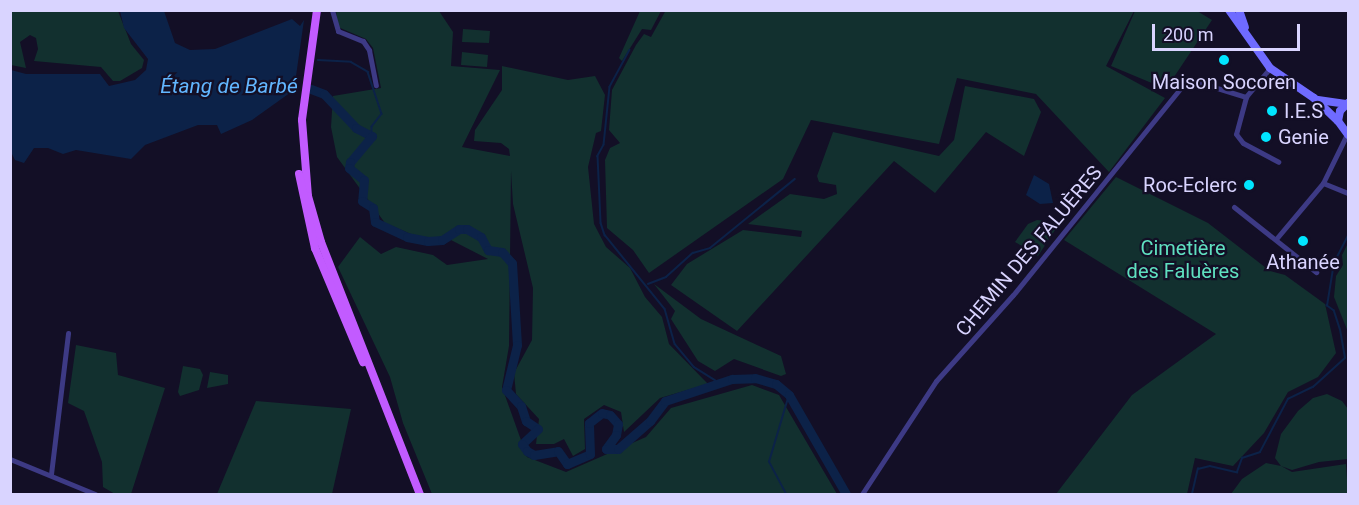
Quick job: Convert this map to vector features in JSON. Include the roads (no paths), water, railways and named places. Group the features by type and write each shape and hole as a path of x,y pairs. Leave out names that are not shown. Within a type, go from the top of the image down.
{"main road":[{"path":"312,10 297,124 301,198 315,248 396,436"},
{"path":"316,10 302,120 304,175 321,242 420,495"}],"street":[{"path":"333,10 338,31 363,41 369,50 376,85"},
{"path":"1229,10 1270,68 1314,98 1338,121 1348,135 1323,183 1276,239"},
{"path":"1239,10 1247,34"},
{"path":"1270,68 1246,97 1236,128 1239,139 1278,162"},
{"name":"CHEMIN DES FALUÈRES","path":"862,495 936,381 1013,295 1188,79 1246,97"},
{"path":"1314,98 1347,104 1338,121"},
{"path":"1323,183 1348,193"},
{"path":"1234,207 1316,272"},
{"path":"51,474 68,333"},
{"path":"10,459 51,474 95,495"}],"water":[{"name":"Étang de Barbé","path":"120,11 164,11 175,43 190,50 215,49 292,19 300,26 304,20 294,90 252,120 221,134 217,125 198,125 145,145 131,159 76,150 63,154 48,148 34,148 24,163 15,160 10,150 11,70 26,74 100,74 109,86 135,80 146,70 148,59 124,28"},
{"path":"1034,175 1049,184 1053,203 1040,204 1026,195"}],"waterway":[{"path":"630,50 610,87 604,145 598,156 601,223 605,235 665,309 675,344 694,367 721,384"},
{"path":"318,60 351,62 368,72 382,114 372,127 372,136"},
{"path":"311,89 324,94 356,128 372,136 350,162 349,168 364,180 362,201 373,208 375,222 407,237 428,241 442,240 459,229 467,229 481,237 488,250 502,252 512,263 517,345 506,390 521,406 526,421 538,429 522,444 527,451 534,455 558,451 567,464 590,454 589,423 602,413 610,415 618,424 616,435 606,449 618,449 650,421 665,401 732,379 755,378 776,384 789,395 846,494"},
{"path":"648,284 666,277 693,253 710,248 795,179"},
{"path":"1192,494 1198,469 1210,466 1237,472 1242,458 1260,452 1288,399 1313,387 1345,358 1334,311 1327,306 1334,263 1348,236"},
{"path":"786,494 769,462 789,395"}],"place":[{"name":"Maison Socoren","path":"1224,60"},
{"name":"I.E.S","path":"1272,111"},
{"name":"Genie","path":"1266,137"},
{"name":"Roc-Eclerc","path":"1249,185"},
{"name":"Athanée","path":"1303,241"}],"park label":[{"name":"Cimetière des Faluères","path":"1183,260"}]}
